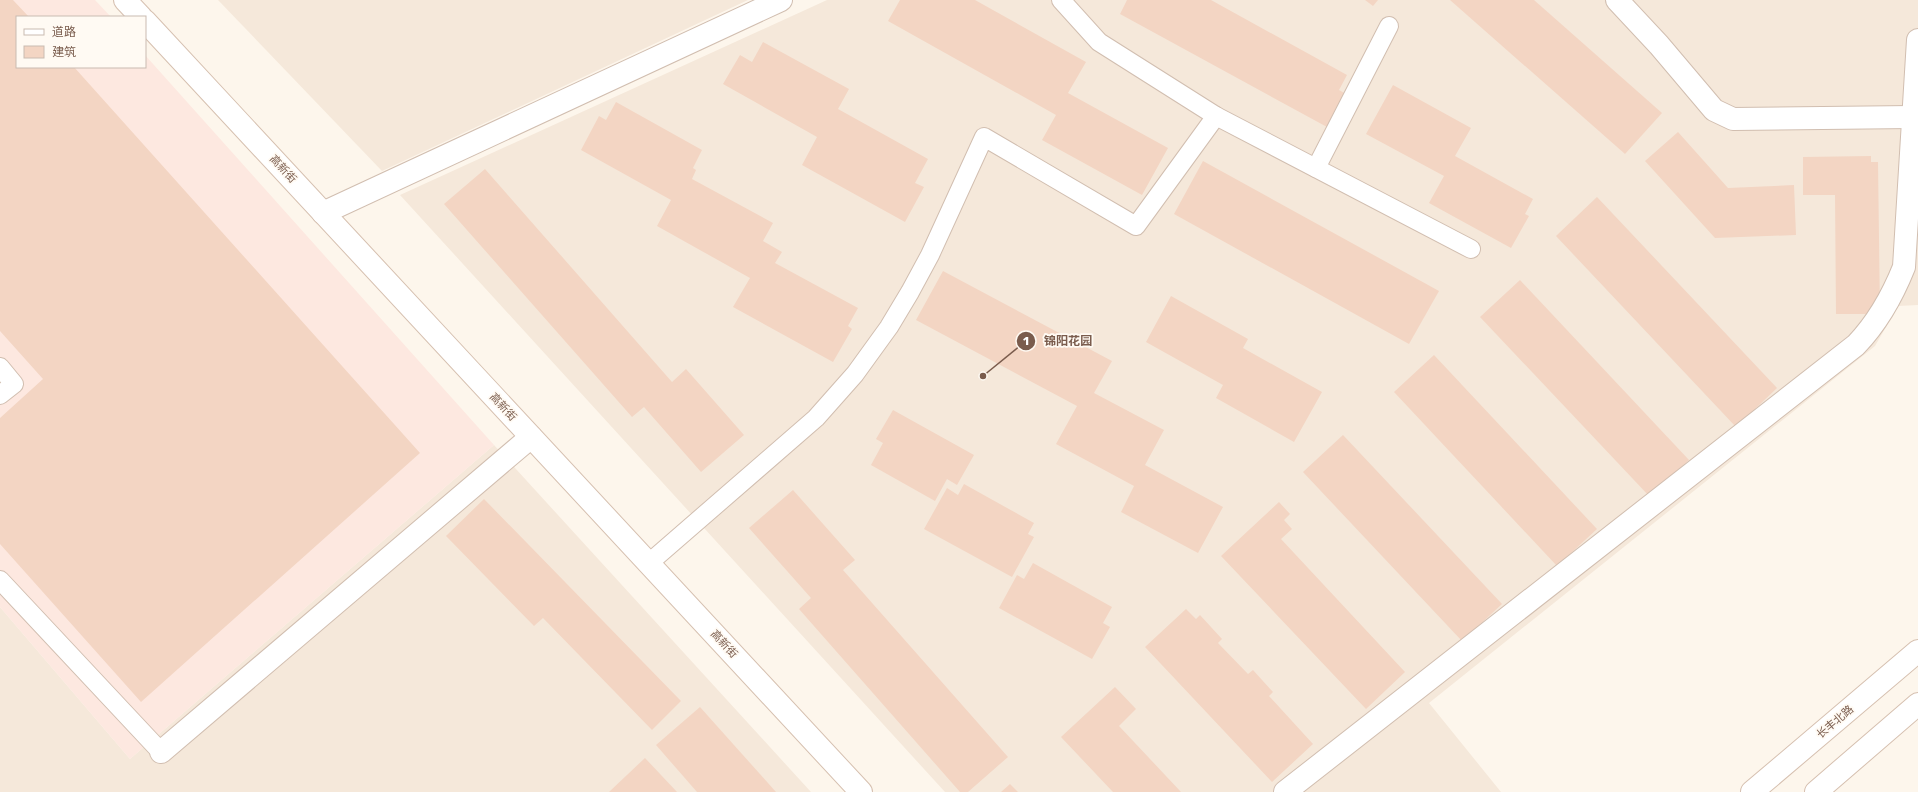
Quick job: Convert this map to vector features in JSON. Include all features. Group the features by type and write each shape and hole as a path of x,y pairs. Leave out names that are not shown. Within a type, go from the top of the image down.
{"street":[{"path":"125,0 140,16"},
{"path":"323,213 781,0"},
{"path":"1617,0 1659,45 1714,110 1732,120 1912,117"},
{"name":"高新街","path":"146,23 861,792"},
{"path":"1285,792 1856,345 1870,331 1894,291 1904,267 1912,117 1918,40"},
{"path":"161,752 531,436"},
{"name":"长丰北路","path":"1752,792 1918,651"},
{"path":"1816,792 1918,704"}],"lane":[{"path":"1061,0 1099,42 1216,116 1471,249"},
{"path":"1316,168 1389,26"},
{"path":"649,563 816,418 855,374 889,327 910,292 936,243 984,137 1136,226 1216,116"},
{"path":"0,366 14,384 0,395"},
{"path":"0,580 161,752"}],"shaded area":[{"path":"0,0 95,0 110,16 16,16 16,68 146,68 146,56 494,445 130,759 0,607"},
{"path":"218,0 748,0 382,171"},
{"path":"827,0 1918,0 1918,305 1898,306 1875,346 1429,703 1501,792 945,792 400,195"},
{"path":"494,445 811,792 0,792 0,607 130,759"}],"building":[{"path":"0,0 13,0 28,16 16,16 16,68 75,68 420,453 141,702 0,544 0,418 43,379 0,331"},
{"path":"900,0 975,0 1086,62 1068,93 1168,148 1142,195 1042,140 1056,115 888,21"},
{"path":"1127,0 1211,0 1347,75 1339,90 1346,94 1327,127 1120,14"},
{"path":"1365,0 1378,0 1373,6"},
{"path":"1450,0 1534,0 1662,113 1625,154"},
{"path":"763,42 849,89 838,109 928,159 915,183 924,187 905,222 802,165 817,137 723,84 740,55 752,62"},
{"path":"1393,85 1471,128 1455,156 1533,199 1525,214 1529,216 1511,248 1429,203 1444,176 1366,134"},
{"path":"616,102 702,150 693,168 696,170 692,179 773,223 763,241 782,252 775,263 858,308 848,326 852,329 833,362 733,307 750,278 657,226 671,200 581,150 599,116 606,120"},
{"path":"1678,132 1728,188 1794,185 1796,235 1715,238 1645,161"},
{"path":"1871,156 1871,162 1878,162 1880,314 1836,314 1835,195 1803,195 1803,157"},
{"path":"1203,161 1439,291 1409,344 1174,214"},
{"path":"485,169 672,382 686,369 744,435 701,472 644,407 632,417 444,204"},
{"path":"1597,197 1777,388 1736,427 1556,236"},
{"path":"943,271 1112,361 1094,393 1164,430 1145,465 1223,507 1198,553 1121,512 1134,486 1056,444 1077,406 916,320"},
{"path":"1520,280 1689,460 1650,497 1480,317"},
{"path":"1171,296 1248,339 1243,348 1322,392 1294,442 1216,398 1223,385 1146,342"},
{"path":"1434,355 1597,529 1557,566 1394,392"},
{"path":"893,410 974,455 957,485 947,479 935,501 871,465 883,443 876,439"},
{"path":"1343,435 1502,604 1462,641 1303,472"},
{"path":"964,484 1034,523 1028,534 1034,537 1012,577 924,529 947,488 958,495"},
{"path":"793,490 855,560 843,570 1008,757 968,792 960,792 799,609 811,598 749,528"},
{"path":"484,499 681,701 652,730 543,618 534,626 446,536"},
{"path":"1279,502 1290,514 1284,520 1292,529 1281,539 1405,672 1366,709 1221,556"},
{"path":"1033,563 1112,607 1103,623 1110,627 1092,659 999,608 1017,575 1024,579"},
{"path":"1186,609 1196,619 1200,615 1222,639 1218,643 1248,674 1253,670 1273,692 1269,696 1313,744 1272,782 1145,647"},
{"path":"1115,687 1136,709 1119,726 1181,792 1113,792 1061,737"},
{"path":"700,707 776,792 697,792 656,745"},
{"path":"645,758 677,792 609,792"},
{"path":"1010,784 1018,792 1001,792"}],"place":[{"name":"锦阳花园","path":"983,376"}]}
